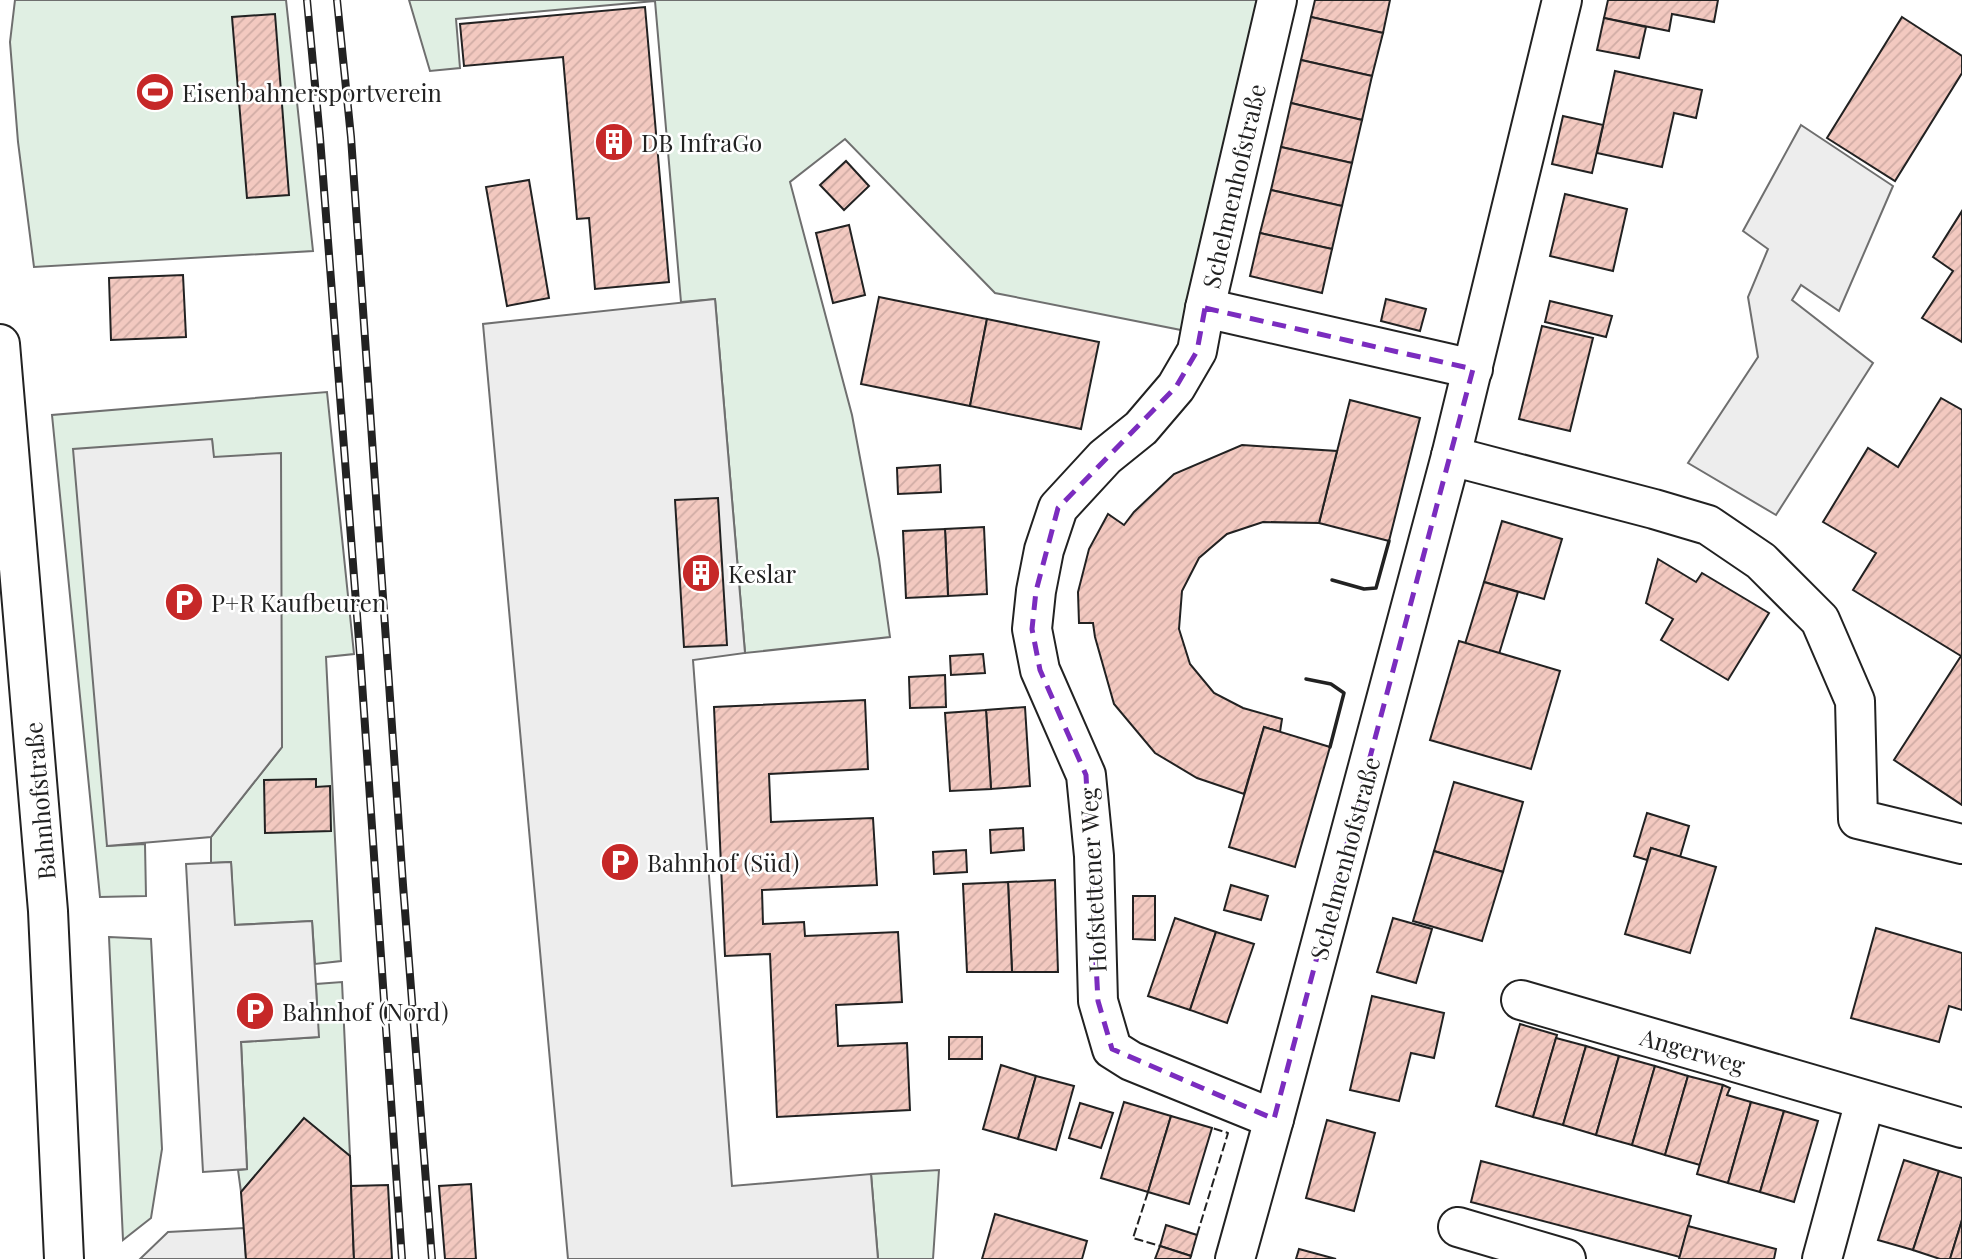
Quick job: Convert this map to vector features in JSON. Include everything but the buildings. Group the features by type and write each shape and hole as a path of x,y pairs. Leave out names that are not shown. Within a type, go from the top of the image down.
{"street":[{"name":"Schelmenhofstraße","path":"1277,0 1205,308 1473,369"},
{"name":"Schelmenhofstraße","path":"1235,1259 1451,456 1562,0"},
{"name":"Hofstettener Weg","path":"1205,308 1197,351 1176,387 1142,428 1105,457 1058,508 1044,550 1032,629 1040,670 1086,775 1094,856 1098,1001 1112,1049 1131,1061 1274,1119"},
{"name":"Bahnhofstraße","path":"0,344 48,911 64,1259"},
{"path":"1451,456 1708,525 1760,561 1820,620 1856,701 1858,819 1962,844"},
{"name":"Angerweg","path":"1521,1000 1962,1128"},
{"path":"1822,1259 1865,1101"},
{"path":"1458,1227 1566,1259"}],"highlighted area":[{"path":"1205,308 1473,369 1274,1119 1112,1049 1098,1001 1086,775 1040,670 1032,629 1036,591 1058,508 1176,387 1197,351"}],"green space":[{"name":"Eisenbahnersportverein","path":"15,0 286,0 313,251 34,267 18,142 10,42"},
{"path":"409,0 1263,0 1186,331 995,293 845,139 790,182 852,415 879,559 890,637 745,653 715,299 681,302 655,1 456,19 460,68 430,71"},
{"path":"327,392 354,654 326,657 341,961 315,964 312,921 234,925 231,862 211,863 211,837 282,747 213,457 212,439 107,846 145,844 146,896 100,897 52,415"},
{"path":"109,937 151,939 162,1149 151,1218 123,1240"},
{"path":"342,982 350,1156 304,1119 241,1192 238,1170 247,1169 241,1042 318,1037 316,984"},
{"path":"939,1170 933,1259 878,1259 871,1174"}],"shaded area":[{"path":"1801,125 1893,186 1839,311 1801,285 1792,300 1873,363 1776,515 1688,463 1758,357 1748,297 1768,249 1743,231"},
{"name":"Bahnhof (Süd)","path":"715,299 745,653 693,660 732,1186 871,1174 878,1259 568,1259 483,324"},
{"name":"P+R Kaufbeuren","path":"212,439 214,457 281,453 282,747 211,837 107,846 73,449"},
{"name":"Bahnhof (Nord)","path":"231,862 235,925 312,921 319,1037 241,1042 247,1169 203,1172 186,864"},
{"path":"244,1228 246,1259 140,1259 168,1232"}],"railway":[{"path":"307,0 360,654 402,1259"},
{"path":"337,0 351,137 432,1259"}],"fence":[{"path":"1197,1235 1228,1133 1212,1128"},
{"path":"1148,1192 1133,1238 1160,1246"}],"wall":[{"path":"1332,580 1364,589 1376,588 1389,541"},
{"path":"1306,679 1331,684 1344,693 1330,747"}],"place":[{"name":"Eisenbahnersportverein","path":"155,92"},
{"name":"DB InfraGo","path":"614,142"},
{"name":"Keslar","path":"701,573"},
{"name":"P+R Kaufbeuren","path":"184,602"},
{"name":"Bahnhof (Süd)","path":"620,862"},
{"name":"Bahnhof (Nord)","path":"255,1011"}]}
